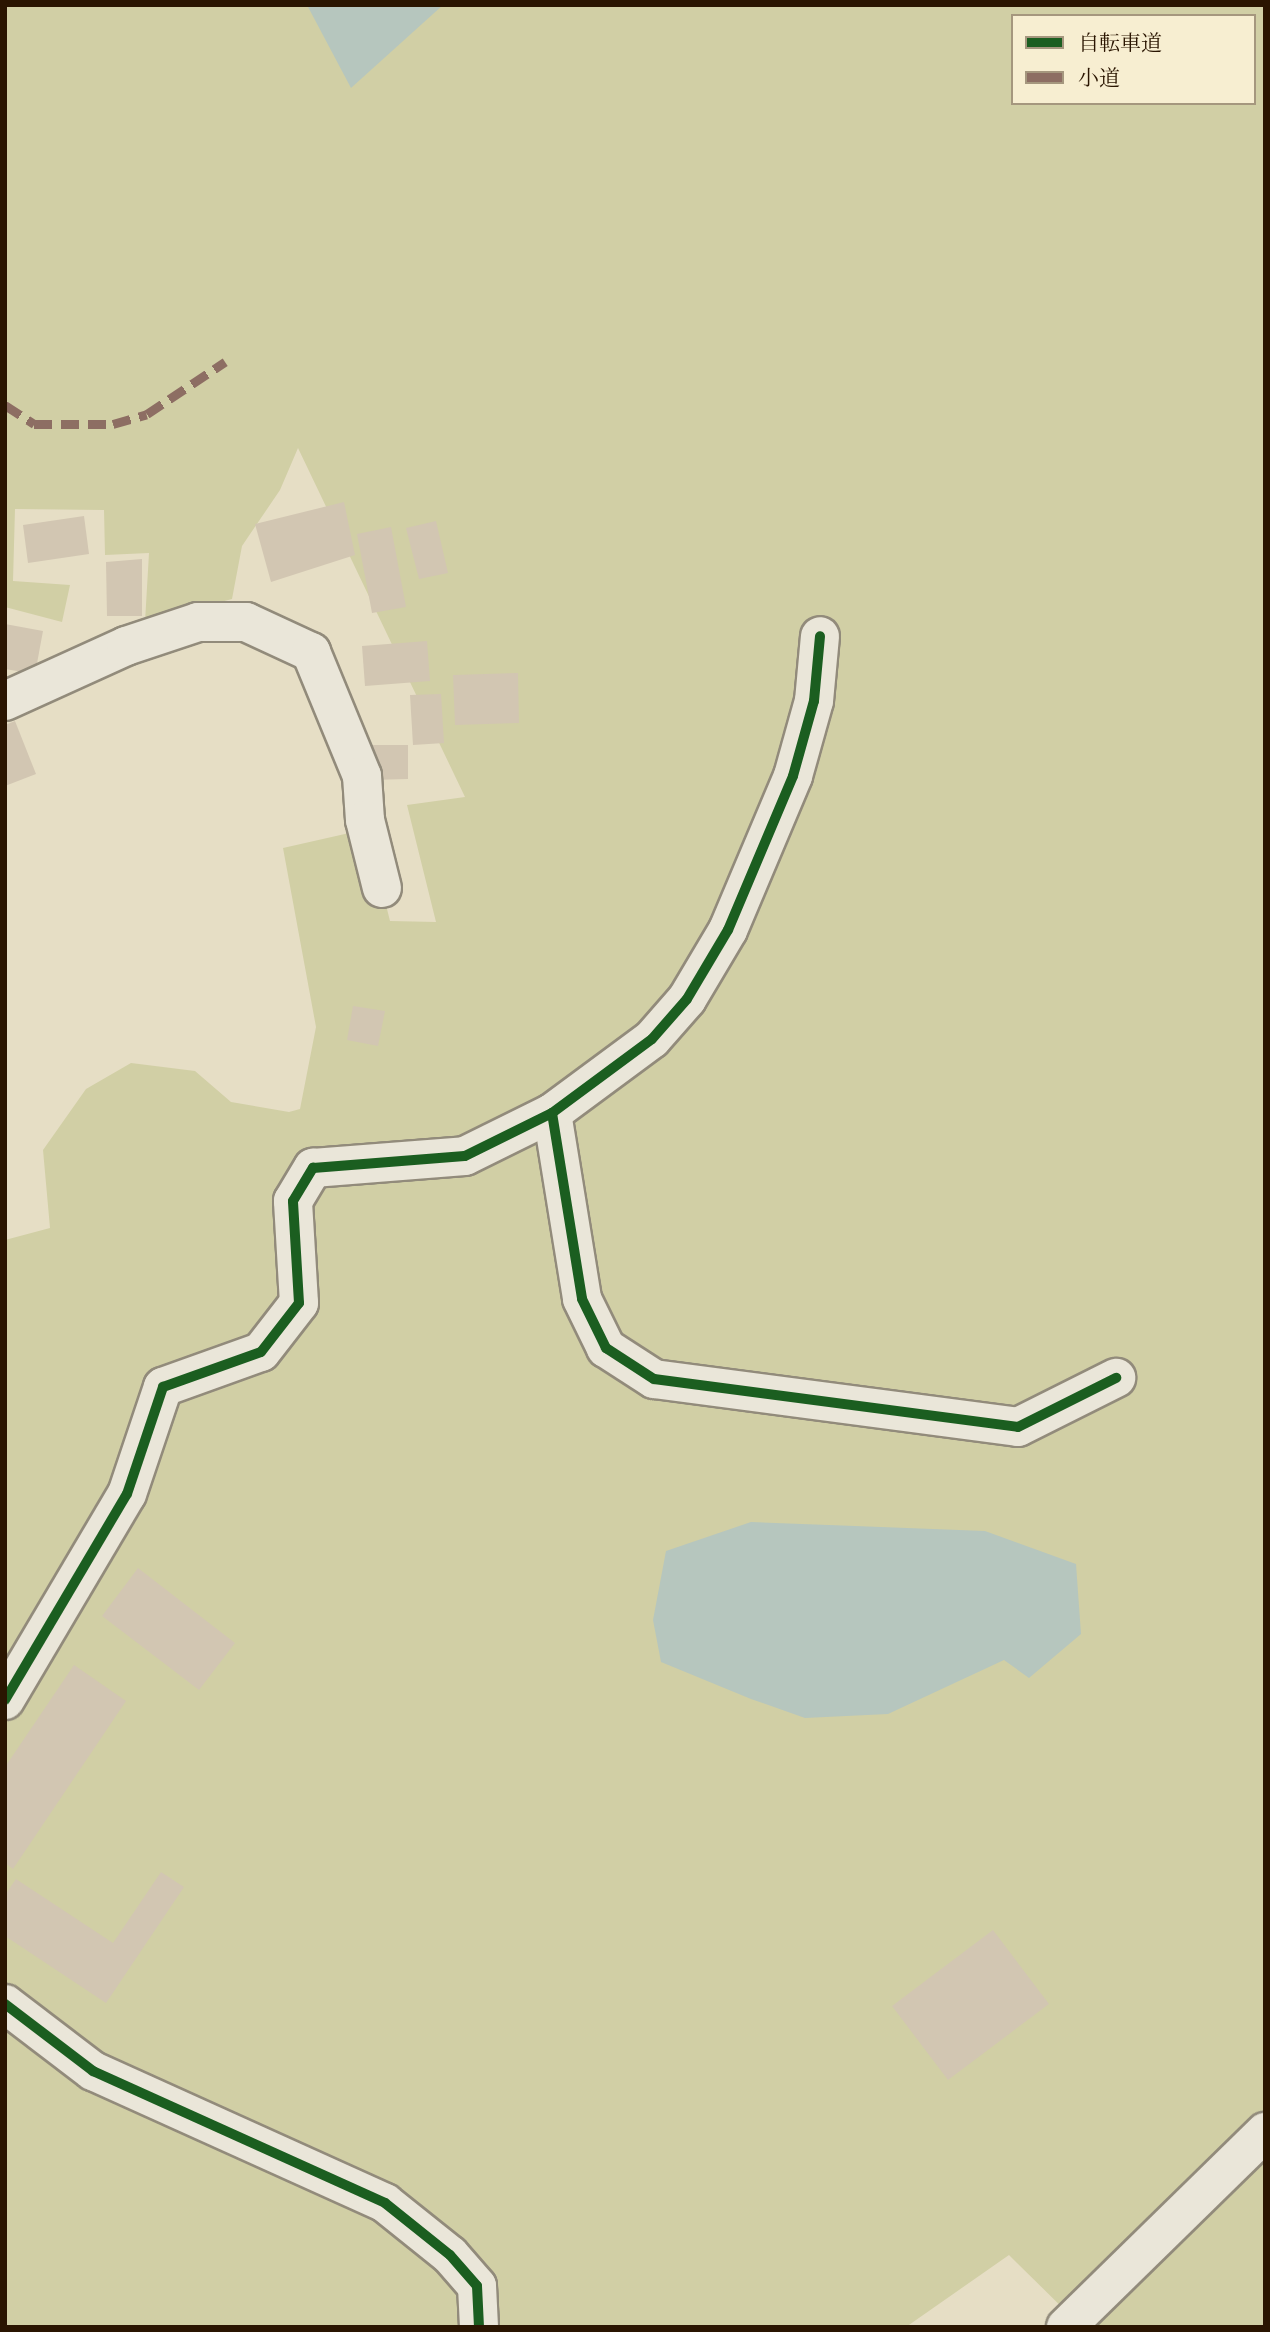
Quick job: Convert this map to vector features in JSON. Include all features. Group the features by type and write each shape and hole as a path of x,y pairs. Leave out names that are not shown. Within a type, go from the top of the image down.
{"street":[{"path":"5,701 126,646 198,622 246,622 311,652 362,776 365,820 382,888"},
{"path":"5,1700 127,1494 163,1387 261,1352 299,1303 293,1201 313,1168 465,1156 552,1113 652,1039 687,999 728,930 793,776 814,701 820,636"},
{"path":"552,1113 582,1299 606,1349 654,1379 1018,1427 1116,1378"},
{"path":"5,2004 93,2071 386,2203 450,2255 477,2286 479,2327"},
{"path":"1066,2327 1265,2132"}],"shaded area":[{"path":"5,5 1265,5 1265,2327 1082,2327 1009,2255 906,2327 5,2327 5,1240 50,1228 43,1150 86,1089 131,1063 195,1071 231,1102 289,1112 300,1109 316,1027 283,848 367,829 390,921 436,922 407,805 465,797 298,448 280,490 242,546 232,599 145,622 149,553 105,555 104,510 15,509 13,581 70,585 62,622 5,607"},
{"path":"307,5 443,5 351,88"},
{"path":"751,1522 985,1531 1076,1564 1081,1634 1029,1678 1004,1660 888,1714 805,1718 661,1662 653,1620 666,1551"}],"building":[{"path":"344,502 355,555 271,582 255,524"},
{"path":"84,516 89,554 28,563 23,525"},
{"path":"436,521 448,573 419,579 406,528"},
{"path":"391,527 406,607 372,613 357,534"},
{"path":"142,559 142,616 107,616 106,562"},
{"path":"5,624 43,631 35,674 5,669"},
{"path":"427,641 430,681 365,686 362,646"},
{"path":"518,673 519,723 455,725 453,675"},
{"path":"441,694 444,743 413,745 410,695"},
{"path":"15,721 36,774 5,786 5,725"},
{"path":"369,745 408,745 408,779 369,780"},
{"path":"353,1006 385,1011 378,1046 347,1040"},
{"path":"138,1568 235,1643 199,1690 102,1616"},
{"path":"74,1665 126,1701 13,1869 5,1863 5,1767"},
{"path":"161,1872 184,1887 106,2003 5,1936 5,1895 16,1879 113,1943"},
{"path":"993,1930 1049,2004 948,2080 892,2006"}],"marked path":[{"path":"5,405 34,424 113,424 147,414 225,362"}],"cycle path":[{"path":"5,1700 127,1494 163,1387 261,1352 299,1303 293,1201 313,1168 465,1156 552,1113 652,1039 687,999 728,930 793,776 814,701 820,636"},
{"path":"552,1113 582,1299 606,1348 654,1379 1018,1427 1116,1378"},
{"path":"5,2004 93,2071 385,2203 450,2255 477,2286 479,2327"}]}
